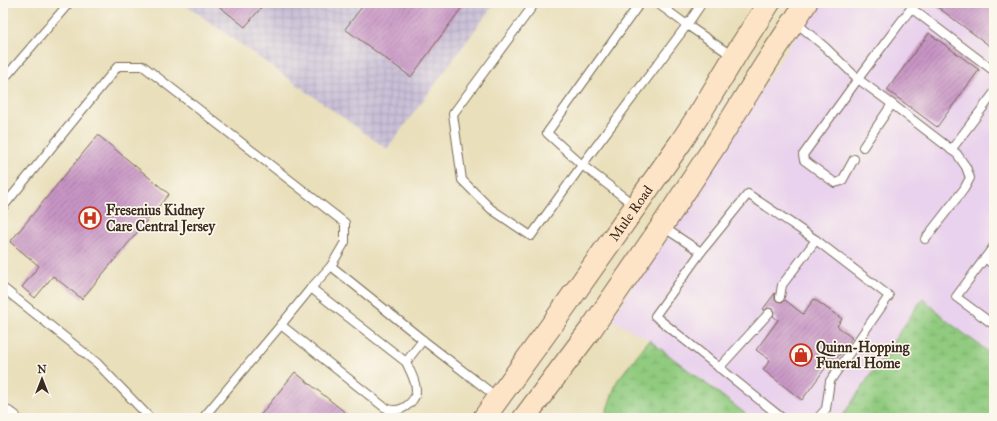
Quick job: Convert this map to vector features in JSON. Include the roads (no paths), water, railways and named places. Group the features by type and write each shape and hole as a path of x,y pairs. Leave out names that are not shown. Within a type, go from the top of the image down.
{"main road":[{"name":"Mule Road","path":"484,418 565,307 702,110 769,3"},
{"path":"524,418 591,329 662,226 806,3"},
{"path":"635,206 662,226"}],"street":[{"path":"3,413 12,418"}],"lane":[{"path":"3,80 69,3"},
{"path":"535,3 453,114 462,180 491,209 531,236 582,164 702,3"},
{"path":"635,206 582,164 547,133 640,3"},
{"path":"657,3 734,57"},
{"path":"854,159 842,181 835,182 804,160 803,155 913,6 994,71"},
{"path":"794,21 825,46 858,79 957,154 966,167 970,178 964,189 925,239"},
{"path":"3,207 118,66 143,66 345,223 345,242 331,266 203,418"},
{"path":"951,150 994,93"},
{"path":"863,147 892,104"},
{"path":"782,418 655,316 701,252 748,194 816,240 889,296 830,381 826,409 818,418"},
{"path":"662,226 701,252"},
{"path":"780,297 782,285 816,240"},
{"path":"994,246 956,297 994,324"},
{"path":"985,258 994,265"},
{"path":"331,266 498,398"},
{"path":"3,288 97,363 150,418"},
{"path":"281,325 384,407 393,410 403,408 412,401 416,391 413,376 406,362 311,288"},
{"path":"719,368 769,313"},
{"path":"406,362 423,340"},
{"path":"387,418 393,410"}],"place":[{"name":"Fresenius Kidney Care Central Jersey","path":"90,218"},
{"name":"Quinn-Hopping Funeral Home","path":"801,355"}]}
